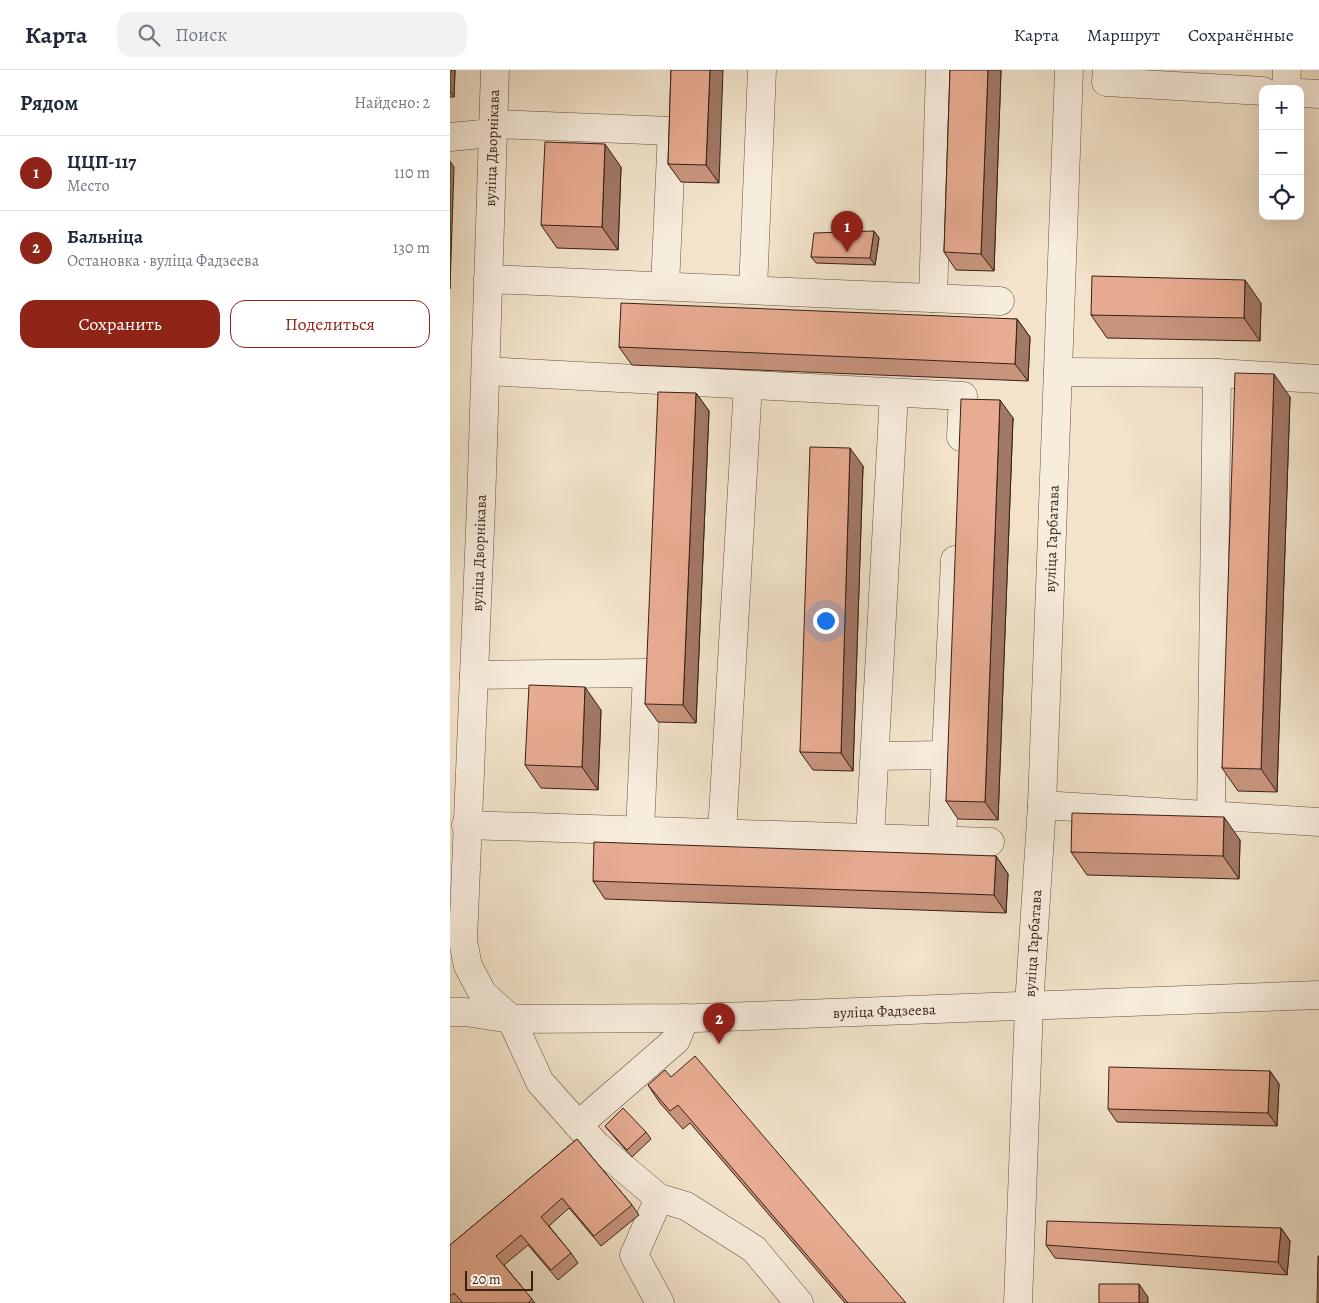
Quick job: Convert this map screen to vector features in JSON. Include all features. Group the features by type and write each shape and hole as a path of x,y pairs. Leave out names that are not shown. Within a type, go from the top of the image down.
{"street":[{"name":"вуліца Дворнікава","path":"495,70 474,675 466,825 456,947 483,994 511,1019"},
{"path":"753,290 762,70"},
{"path":"933,298 940,70"},
{"name":"вуліца Гарбатава","path":"1018,1303 1029,1006 1042,805 1069,70"},
{"path":"1107,70 1106,82 1259,91"},
{"path":"1286,85 1287,70"},
{"path":"1304,93 1319,94"},
{"path":"450,138 492,128 672,131 665,286"},
{"path":"488,278 1000,301"},
{"path":"486,371 963,396 960,466"},
{"path":"1058,372 1217,373 1319,379"},
{"path":"1211,815 1217,373"},
{"path":"722,833 748,385"},
{"path":"870,838 894,393"},
{"path":"942,840 956,536"},
{"path":"474,675 647,673 640,831"},
{"path":"875,756 946,755"},
{"path":"1042,805 1319,822"},
{"path":"466,825 990,842"},
{"name":"вуліца Фадзеева","path":"450,1012 465,1012 511,1019 685,1018 1319,995"},
{"path":"578,1125 676,1040 685,1018"},
{"path":"511,1019 540,1082 596,1145 659,1198 686,1206 754,1249 799,1303"},
{"path":"659,1198 634,1255 660,1303"}],"building":[{"path":"671,70 710,70 706,165 668,164"},
{"path":"950,70 988,70 981,254 944,252"},
{"path":"545,142 605,144 602,227 541,225"},
{"path":"874,231 870,258 811,257 814,233"},
{"path":"1092,276 1245,280 1244,318 1091,315"},
{"path":"621,303 1017,319 1015,364 619,347"},
{"path":"1235,373 1274,374 1261,769 1222,768"},
{"path":"658,392 696,393 683,705 645,704"},
{"path":"961,399 1000,400 985,802 946,801"},
{"path":"810,447 850,448 841,753 800,752"},
{"path":"529,685 585,687 582,767 525,765"},
{"path":"1072,813 1224,817 1223,856 1071,852"},
{"path":"594,842 996,856 994,895 593,881"},
{"path":"695,1056 906,1303 848,1303 678,1105 670,1111 648,1085 665,1070 671,1077"},
{"path":"1109,1067 1270,1071 1268,1113 1108,1109"},
{"path":"623,1108 646,1132 627,1150 605,1126"},
{"path":"577,1139 632,1205 594,1236 562,1198 541,1217 571,1253 551,1270 521,1235 496,1256 532,1299 528,1303 463,1303 454,1293 450,1296 450,1245"},
{"path":"1047,1221 1281,1228 1278,1262 1046,1245"},
{"path":"1318,1256 1319,1303 1317,1303"},
{"path":"1099,1284 1139,1284 1139,1303 1099,1303"}],"place":[{"name":"ЦЦП-117","path":"847,252"},
{"name":"Бальніца","path":"719,1044"}]}
